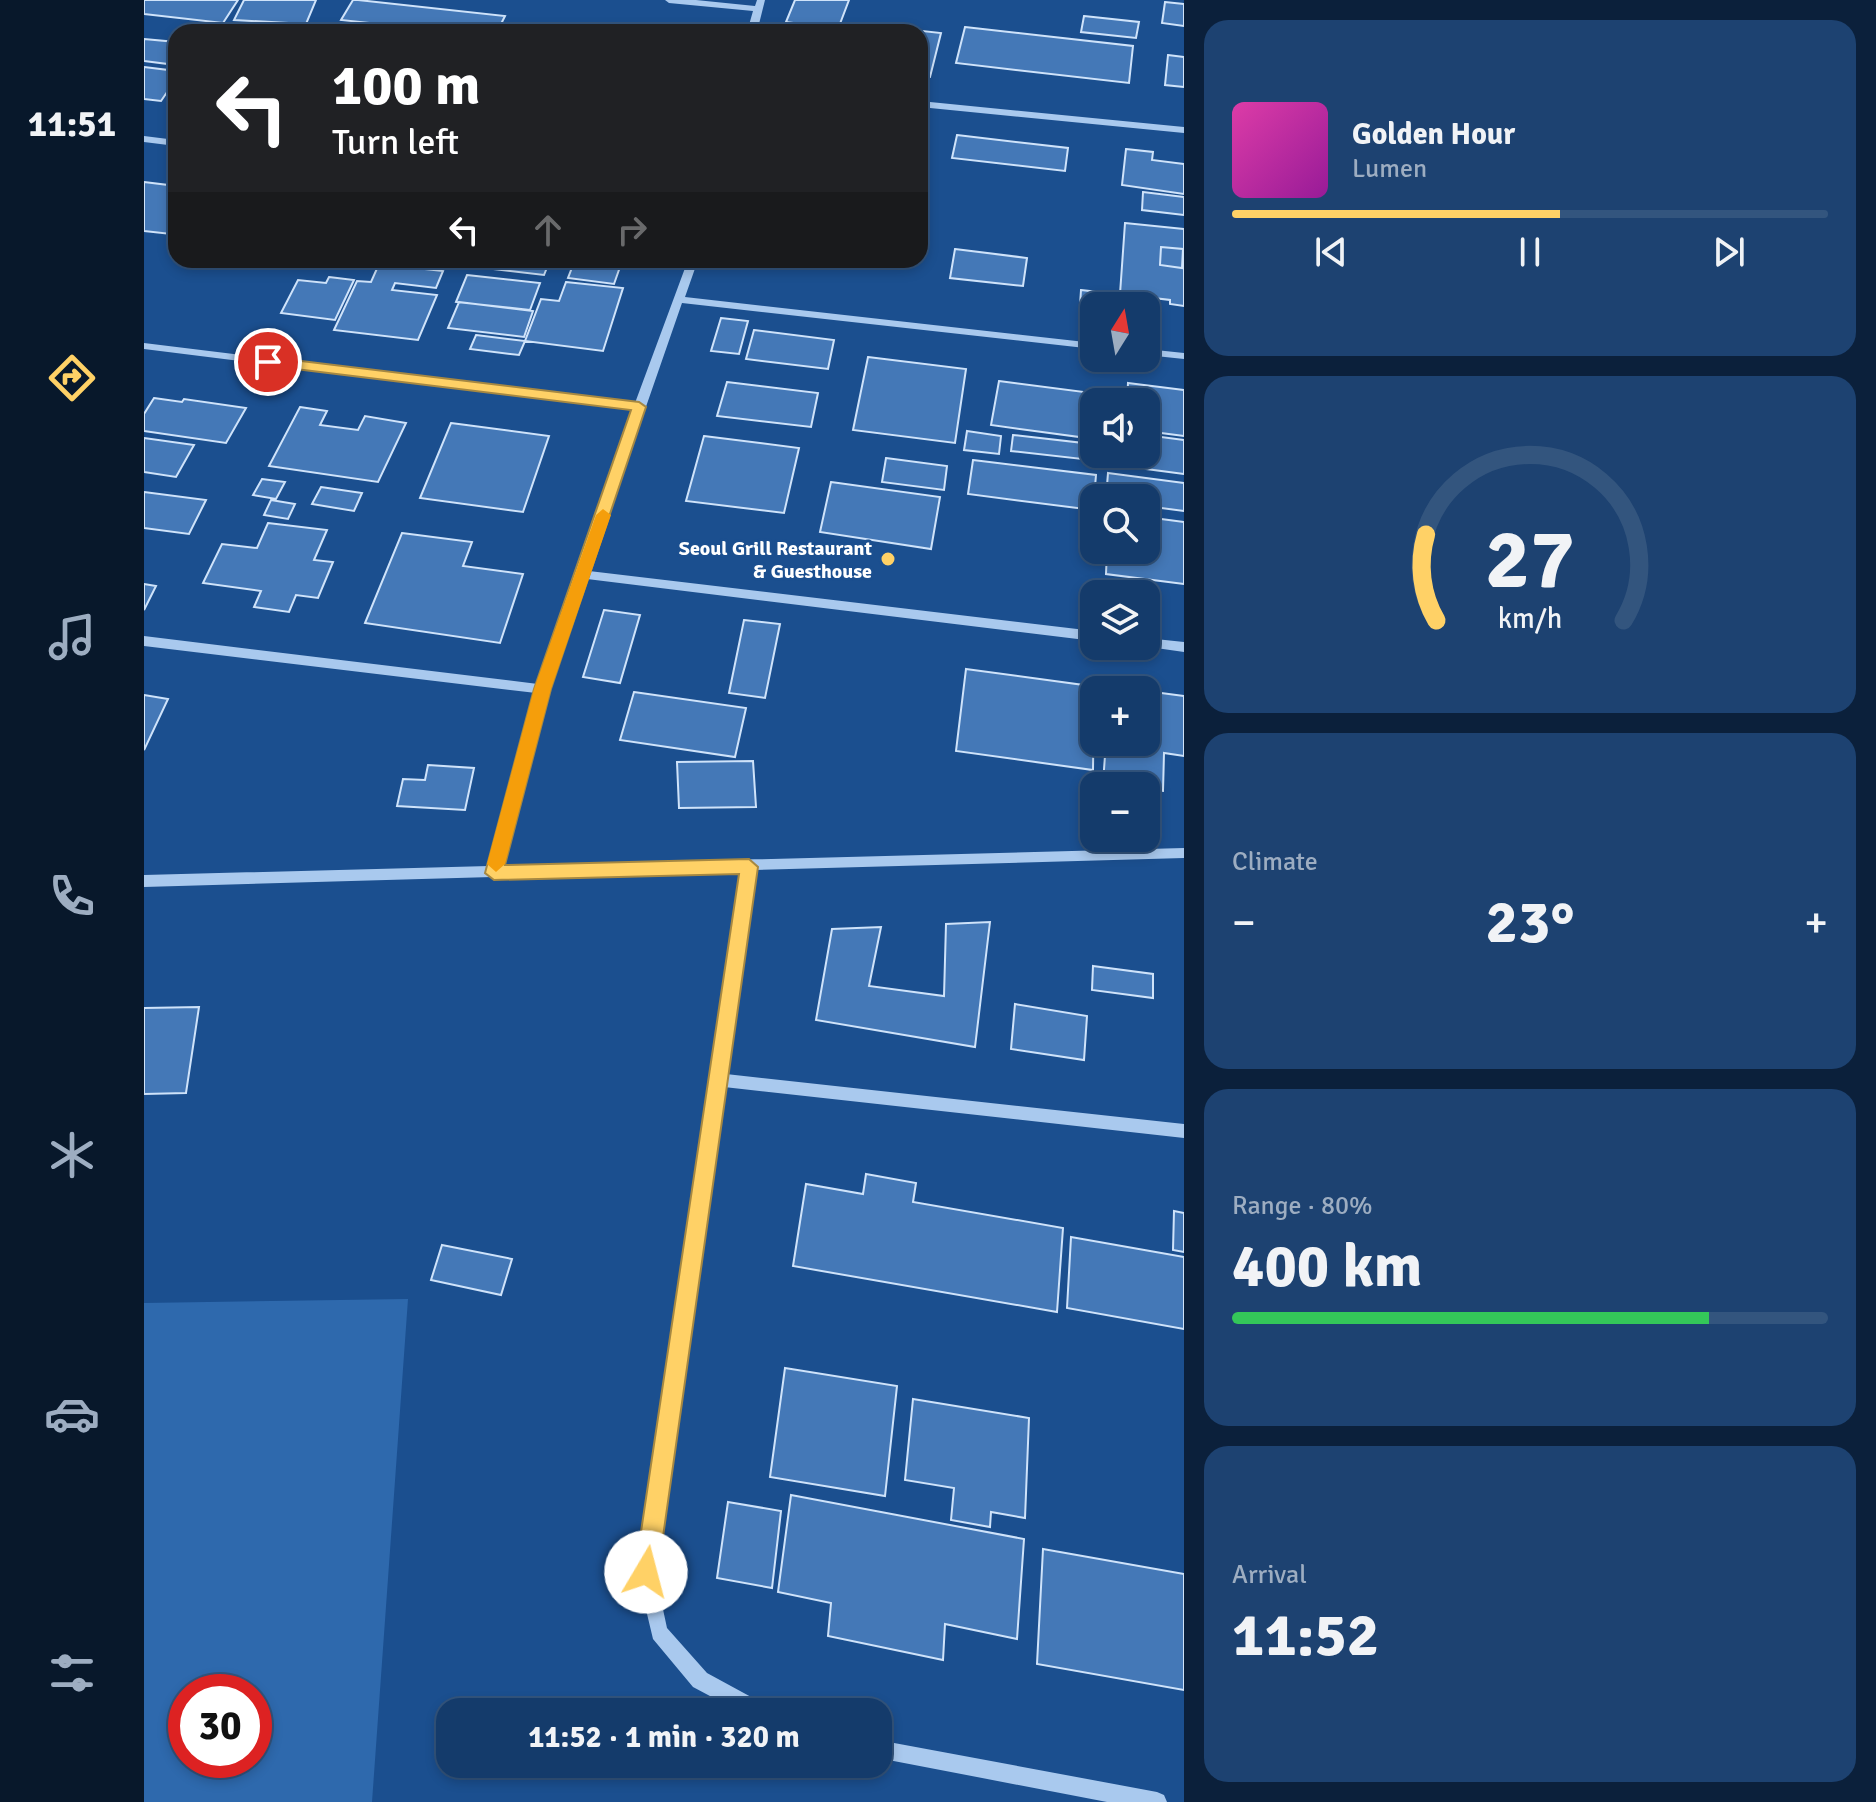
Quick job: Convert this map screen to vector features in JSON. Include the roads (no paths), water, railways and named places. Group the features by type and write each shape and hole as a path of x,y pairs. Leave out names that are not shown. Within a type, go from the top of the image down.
{"street":[{"path":"669,0 760,4 754,24"},
{"path":"928,105 1184,130"},
{"path":"144,139 168,142"},
{"path":"494,873 543,689 639,407 691,268"},
{"path":"681,300 1080,344"},
{"path":"144,346 639,407"},
{"path":"1160,353 1184,356"},
{"path":"583,574 1080,634"},
{"path":"144,641 543,689"},
{"path":"1160,644 1184,647"},
{"path":"144,881 1184,853"},
{"path":"733,1698 700,1680 659,1633 646,1572 749,867"},
{"path":"717,1080 1184,1131"},
{"path":"892,1752 1157,1802"}],"place":[{"name":"Seoul Grill Restaurant & Guesthouse","path":"888,559"}]}
